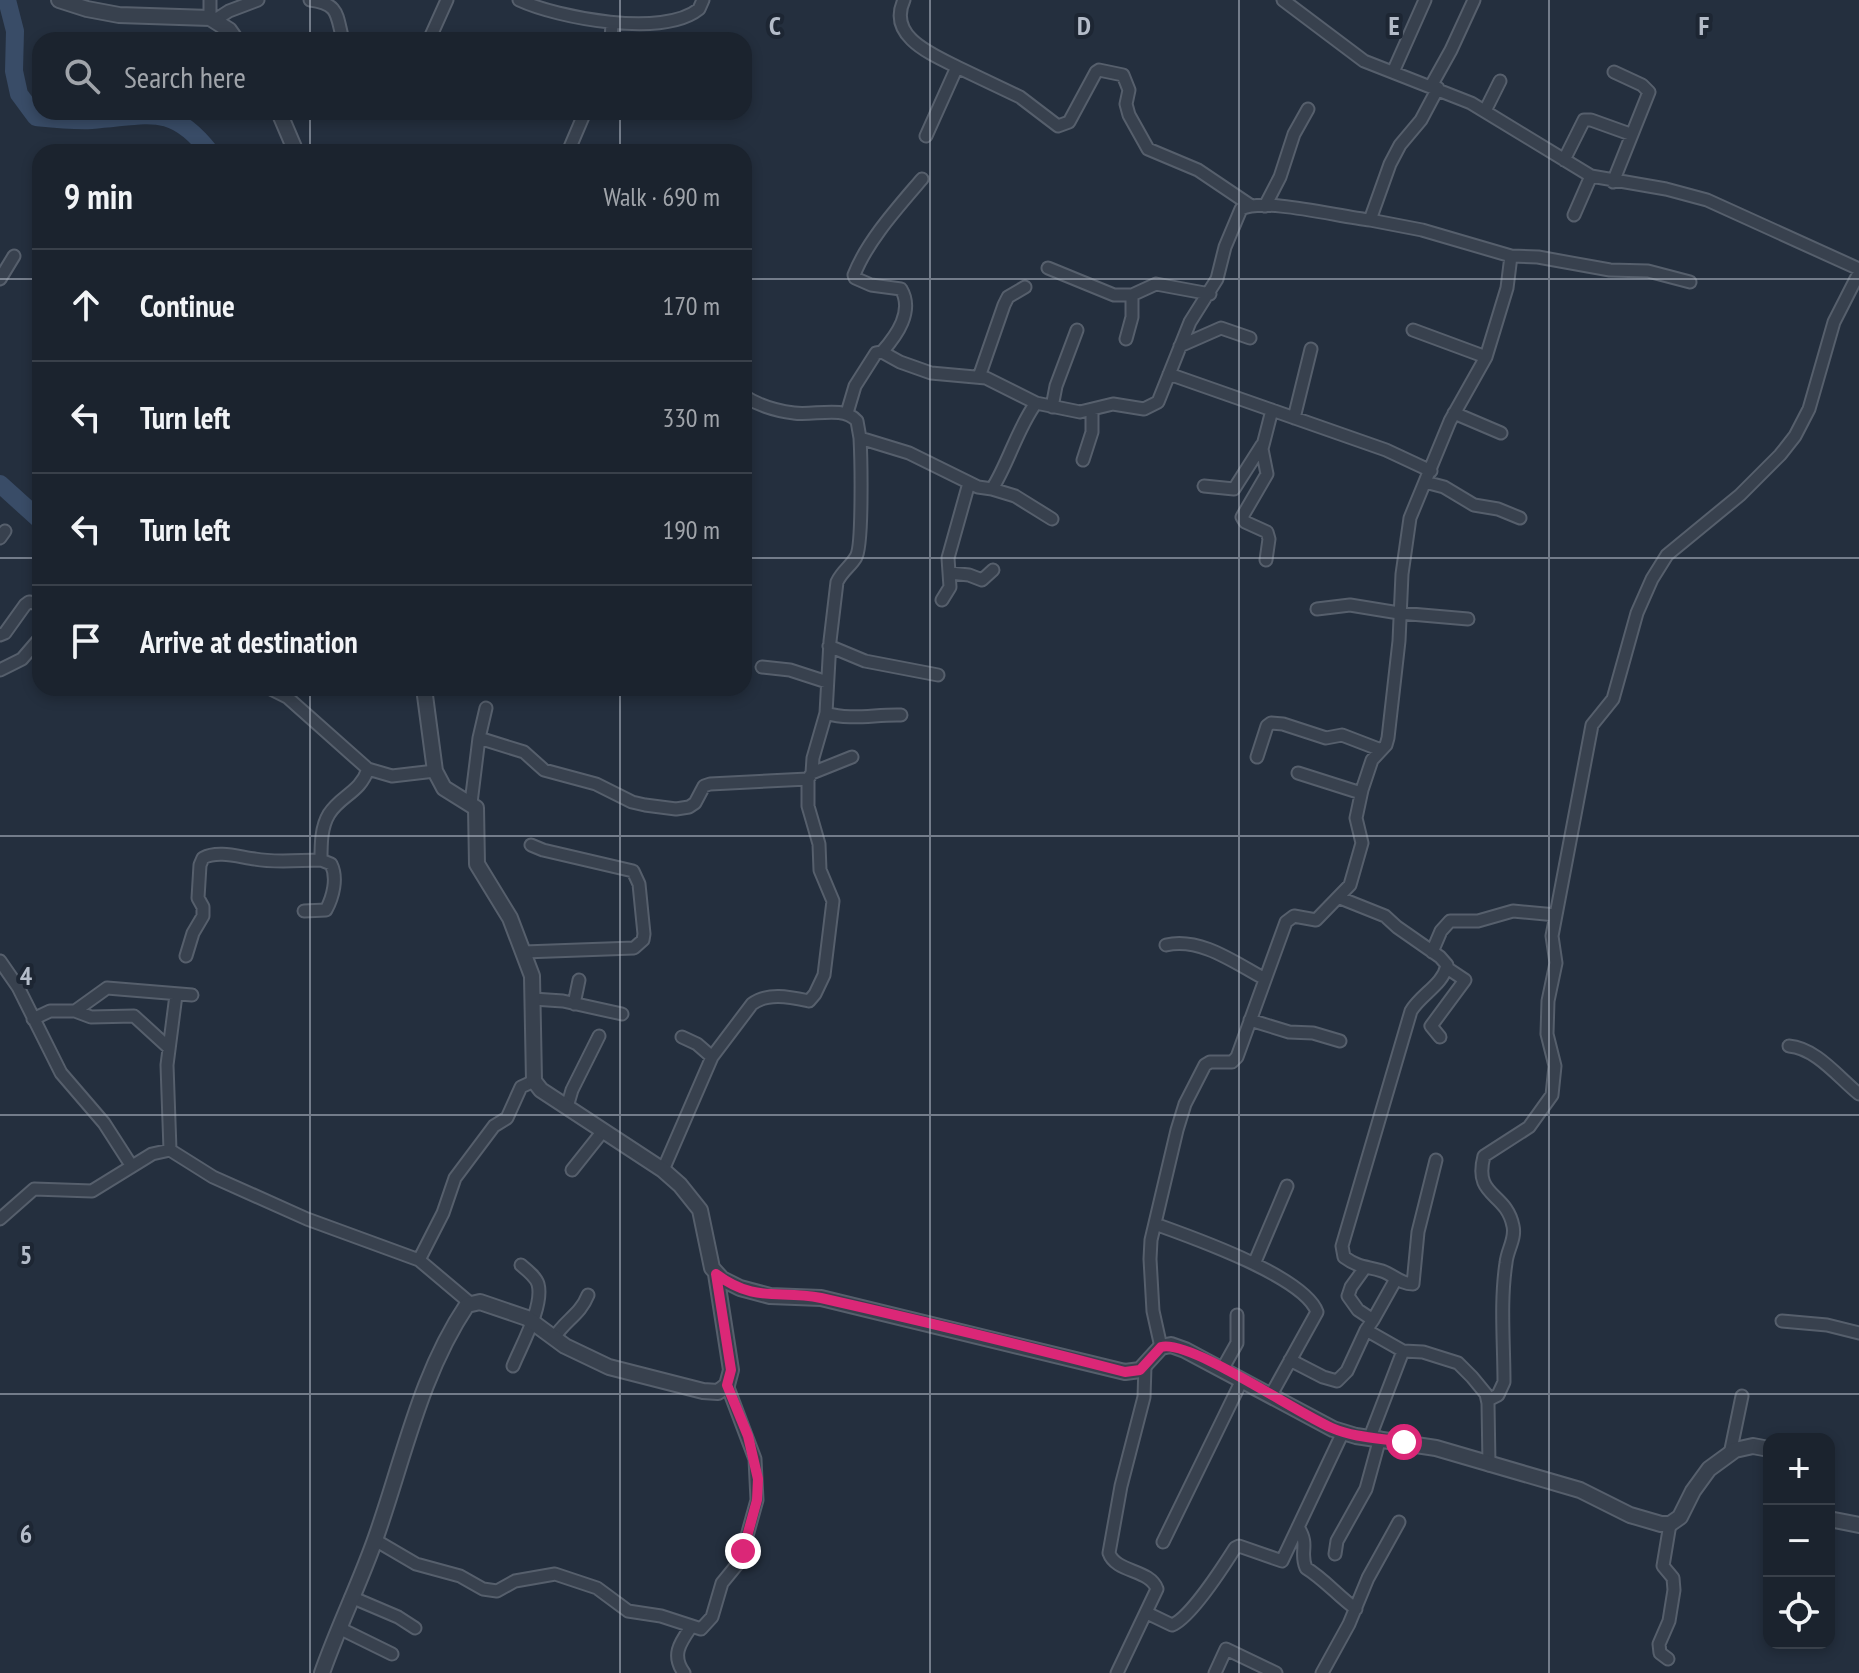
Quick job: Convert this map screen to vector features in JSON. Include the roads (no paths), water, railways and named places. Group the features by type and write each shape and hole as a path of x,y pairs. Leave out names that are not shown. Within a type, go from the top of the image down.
{"street":[{"path":"59,0 119,15 212,19 258,0"},
{"path":"210,0 212,19"},
{"path":"310,0 330,2 341,32"},
{"path":"433,32 447,0"},
{"path":"519,0 573,17 612,23 684,18 699,9 703,0"},
{"path":"904,0 899,14 902,29 919,45 1020,97 1058,126 1069,122 1099,70 1123,75 1129,90 1126,104 1129,115 1148,149 1198,170 1250,205"},
{"path":"1283,0 1299,4 1364,61 1434,87 1485,111 1591,176 1666,189 1707,200 1859,271 1834,322 1809,409 1795,436 1740,495 1667,555 1637,613 1613,699 1592,725 1589,734 1586,768 1552,936 1556,963 1548,1001 1547,1034 1555,1066 1552,1095 1529,1127 1484,1156 1480,1172 1481,1180 1502,1203 1514,1229 1506,1261 1504,1382 1498,1395 1488,1400"},
{"path":"1393,72 1425,0"},
{"path":"1370,220 1390,164 1400,145 1421,120 1474,0"},
{"path":"212,19 230,32"},
{"path":"611,32 612,23"},
{"path":"926,136 957,67"},
{"path":"1613,182 1649,92 1642,85 1614,72"},
{"path":"1485,111 1500,81"},
{"path":"1265,206 1280,177 1294,134 1308,109"},
{"path":"282,120 293,144"},
{"path":"571,144 582,120"},
{"path":"1564,160 1584,120 1630,134"},
{"path":"1574,215 1591,176"},
{"path":"882,352 903,322 903,292 901,289 871,285 854,275 864,255 922,179"},
{"path":"847,413 865,367 876,353 882,352 931,373 994,381 1036,403 1052,407 1080,412 1113,404 1144,409 1155,406 1194,315 1210,294 1233,224 1241,209 1250,205 1370,220 1422,230 1511,256 1538,257 1610,270 1648,271 1690,282"},
{"path":"0,279 14,256"},
{"path":"1161,1347 1153,1311 1150,1259 1155,1224 1185,1104 1205,1065 1235,1060 1286,922 1294,916 1316,920 1340,898 1352,880 1362,843 1356,818 1361,793 1372,760 1388,738 1410,518 1454,413 1486,357 1507,288 1511,256"},
{"path":"1048,268 1105,292 1132,295 1156,284 1210,294"},
{"path":"979,377 1008,297 1025,287"},
{"path":"1126,339 1132,317 1132,295"},
{"path":"1180,346 1221,328 1250,338"},
{"path":"1052,407 1056,386 1077,330"},
{"path":"1413,330 1486,357"},
{"path":"1294,418 1311,349"},
{"path":"1169,374 1386,450 1474,505 1498,509 1520,518"},
{"path":"663,1170 712,1057 756,1000 781,996 809,1001 824,975 833,901 820,870 819,844 808,806 810,776 826,713 829,646 837,582 841,573 856,558 859,549 860,438 857,421 847,413 798,414 752,399"},
{"path":"992,489 1006,465 1026,416 1036,403"},
{"path":"1083,460 1092,432 1092,410"},
{"path":"1204,486 1234,489 1263,444 1272,410"},
{"path":"1454,413 1501,433"},
{"path":"860,438 909,453 969,483 1015,496 1052,519"},
{"path":"1263,444 1267,474 1242,517 1245,522 1267,532 1266,560"},
{"path":"942,600 950,587 948,558 969,483"},
{"path":"950,573 982,580 993,570"},
{"path":"0,635 5,633 25,605 32,603"},
{"path":"1317,609 1350,605 1468,619"},
{"path":"829,646 865,661 938,675"},
{"path":"0,670 22,659 32,647"},
{"path":"762,667 790,670 827,682"},
{"path":"282,696 368,769 392,776 435,771"},
{"path":"425,696 435,771 444,788 471,803"},
{"path":"375,1540 416,1564 460,1576 483,1589 497,1591 515,1581 555,1574 597,1588 628,1611 661,1616 701,1629 712,1617 718,1592 740,1561 757,1500 755,1459 727,1385 731,1370 716,1274 707,1251 700,1210 693,1198 663,1170 541,1090 534,1081 532,976 510,918 477,864 475,850 477,815 471,803 486,708"},
{"path":"826,713 857,718 872,714 901,715"},
{"path":"1257,757 1267,726 1271,723 1283,724 1322,738 1342,735 1381,750"},
{"path":"479,738 524,752 544,770 596,784 632,802 676,809 695,803 704,786 710,784 810,776 852,757"},
{"path":"321,860 321,838 329,814 360,785 368,769"},
{"path":"1298,773 1361,793"},
{"path":"524,952 634,948 643,940 639,884 633,871 531,845"},
{"path":"186,956 193,933 203,916 203,907 198,898 200,865 207,855 242,856 258,860 321,860 331,864 335,874 326,910 304,911"},
{"path":"1340,898 1385,916 1446,962 1447,968 1411,1011 1342,1246 1344,1257 1364,1269 1378,1270 1405,1284 1414,1282 1418,1232 1436,1160"},
{"path":"1432,952 1441,931 1450,921 1478,921 1513,911 1556,915"},
{"path":"1166,945 1188,942 1200,946 1265,979"},
{"path":"0,961 18,987 61,1073 104,1123 131,1165"},
{"path":"1440,1037 1431,1026 1465,980 1447,968"},
{"path":"574,1004 579,980"},
{"path":"75,1011 107,988 192,995"},
{"path":"170,1150 167,1065 176,995"},
{"path":"533,999 622,1014"},
{"path":"33,1019 50,1011 75,1011 91,1017 134,1016 169,1048"},
{"path":"1250,1020 1289,1032 1313,1033 1340,1041"},
{"path":"567,1107 599,1036"},
{"path":"682,1037 697,1044 712,1057"},
{"path":"1789,1046 1799,1047 1819,1060 1859,1094"},
{"path":"419,1260 443,1213 455,1178 494,1126 507,1118 521,1087 534,1081"},
{"path":"572,1170 603,1131"},
{"path":"0,1219 34,1189 92,1191 131,1165 152,1154 170,1150 213,1177 307,1219 419,1260 470,1303 480,1302 533,1321 591,1360 632,1374 703,1391 718,1392 727,1385"},
{"path":"1254,1264 1287,1186"},
{"path":"1155,1224 1254,1264 1292,1287 1316,1309 1271,1395"},
{"path":"513,1366 533,1321 538,1297 538,1281 521,1265"},
{"path":"1364,1269 1348,1296 1370,1325 1403,1351 1423,1352 1458,1363 1478,1383 1488,1400 1489,1465"},
{"path":"716,1274 756,1294 821,1298 1125,1372 1137,1372 1161,1347 1177,1347 1343,1432 1436,1448 1585,1491 1639,1518 1670,1524"},
{"path":"1290,1360 1337,1381 1347,1371 1396,1279"},
{"path":"554,1338 564,1324 580,1312 588,1295"},
{"path":"322,1673 375,1540 420,1396 439,1355 470,1303"},
{"path":"1223,1368 1237,1343 1237,1315"},
{"path":"1782,1321 1827,1325 1859,1333"},
{"path":"1335,1554 1337,1541 1366,1489 1375,1438 1403,1351"},
{"path":"1117,1673 1157,1589 1156,1584 1112,1561 1109,1553 1121,1486 1144,1397 1145,1366"},
{"path":"1163,1542 1242,1380"},
{"path":"1730,1454 1742,1396"},
{"path":"1147,1613 1165,1623 1176,1624 1206,1590 1235,1548 1242,1547 1282,1561 1343,1432"},
{"path":"1668,1659 1660,1653 1659,1644 1669,1621 1674,1590 1673,1578 1663,1566 1670,1524 1680,1517 1688,1499 1709,1469 1742,1447 1763,1449"},
{"path":"1835,1520 1859,1525"},
{"path":"1322,1673 1399,1522"},
{"path":"1298,1527 1305,1540 1303,1560 1306,1568 1356,1609"},
{"path":"351,1597 388,1612 415,1628"},
{"path":"684,1673 678,1660 678,1648 691,1627"},
{"path":"339,1628 392,1654"},
{"path":"1215,1673 1226,1649 1276,1673"}],"waterway":[{"path":"7,0 15,31 14,71 19,94 32,112"},
{"path":"64,120 85,120"},
{"path":"172,120 183,125 203,144"},
{"path":"0,484 32,513"}]}
